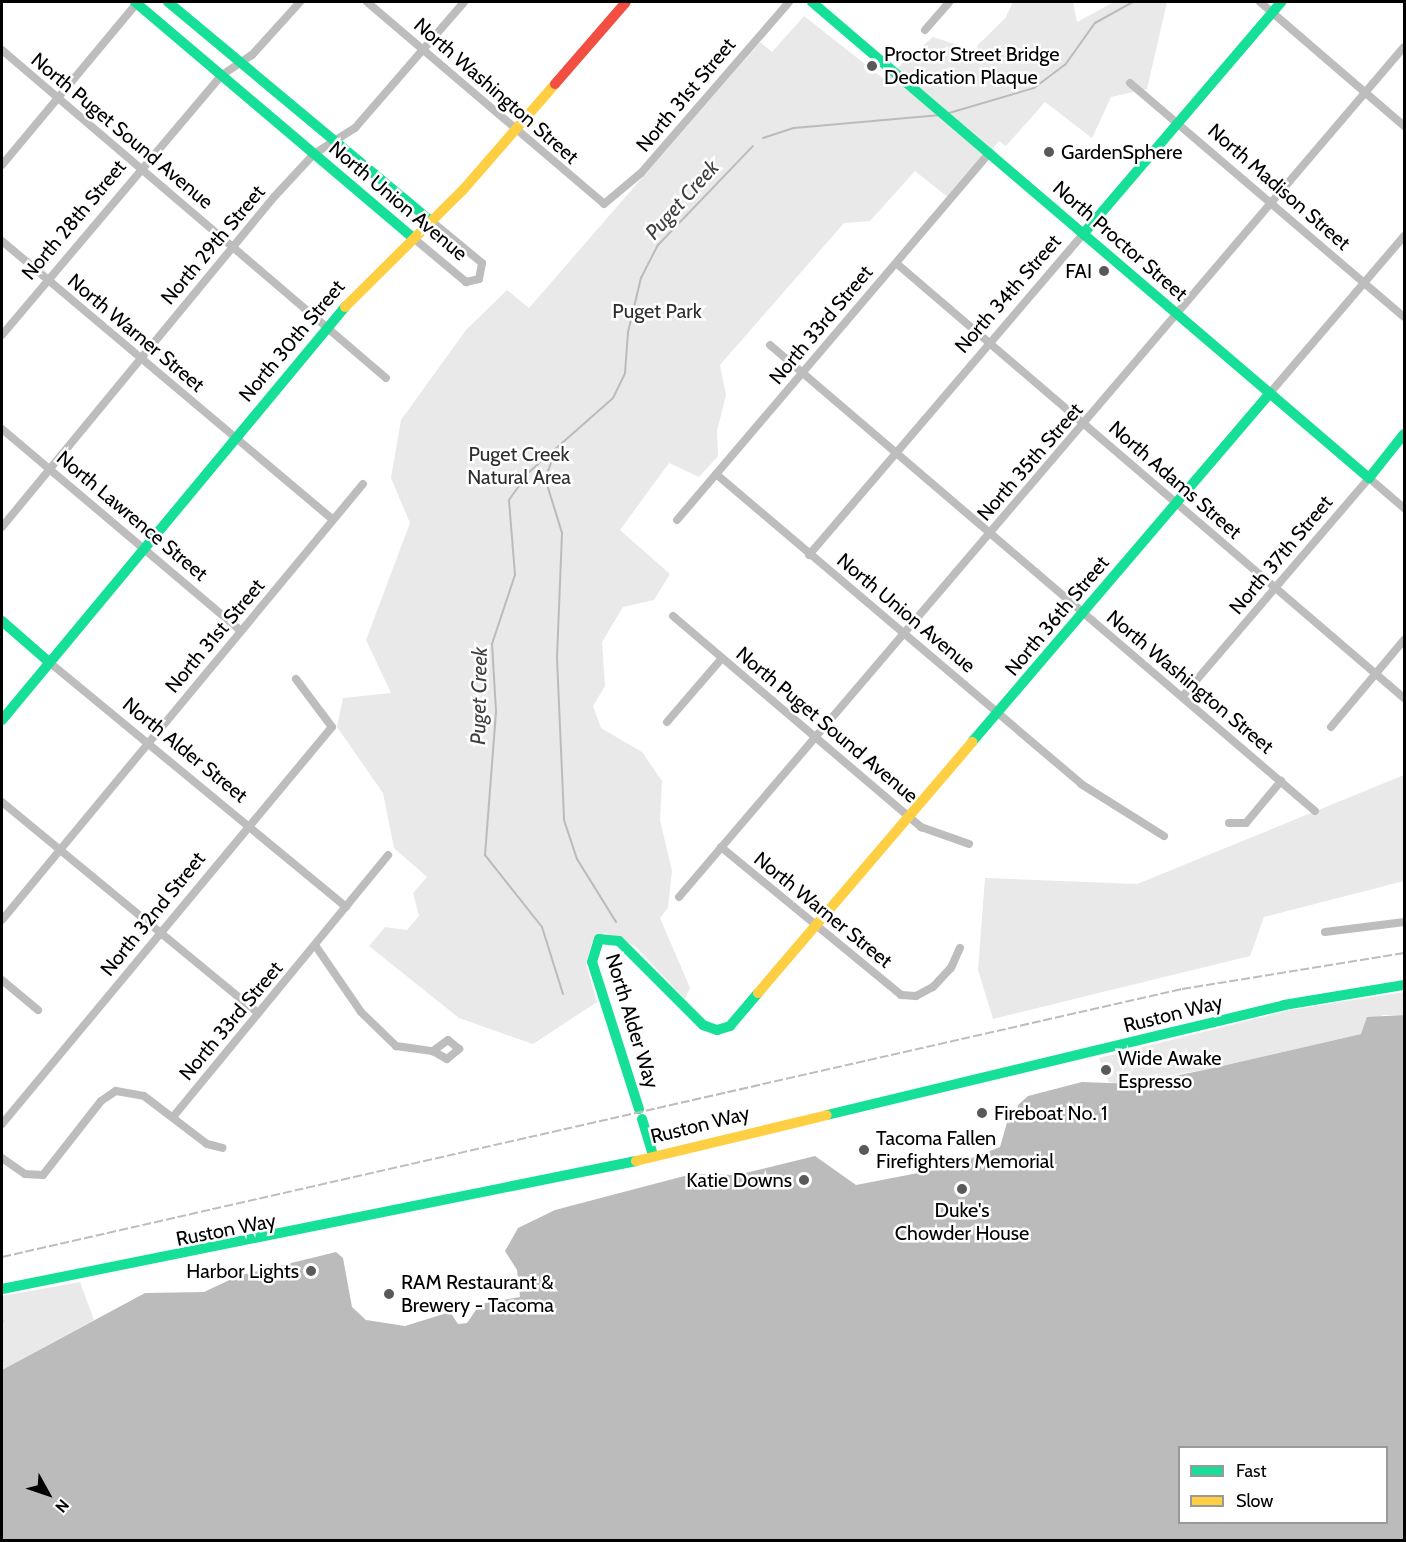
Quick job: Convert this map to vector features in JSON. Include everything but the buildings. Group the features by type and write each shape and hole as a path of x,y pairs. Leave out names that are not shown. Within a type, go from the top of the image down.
{"street":[{"name":"North Union Avenue","path":"137,2 466,282 478,279 482,262 331,141 168,2"},
{"path":"2,165 137,2"},
{"name":"North 28th Street","path":"2,335 141,166 222,75 241,64 300,2"},
{"name":"North Washington Street","path":"367,2 604,204"},
{"name":"North 29th Street","path":"2,527 232,248 314,154 331,141 355,128 464,2"},
{"name":"North 30th Street","path":"2,720 326,328 411,236 430,220 516,129 626,2"},
{"name":"North 31st Street","path":"604,204 641,174 789,2"},
{"name":"North Proctor Street","path":"812,2 891,66 1404,508"},
{"path":"925,30 949,2"},
{"path":"1260,2 1404,126"},
{"name":"North 34th Street","path":"809,555 1281,2"},
{"name":"North 35th Street","path":"679,897 1404,47"},
{"name":"North Puget Sound Avenue","path":"2,51 141,166 232,248 386,378"},
{"name":"North Madison Street","path":"1130,83 1404,317"},
{"name":"North 33rd Street","path":"677,520 896,263 986,149"},
{"name":"North 36th Street","path":"624,945 703,1025 721,1030 736,1019 1178,504 1404,236"},
{"name":"North Warner Street","path":"2,241 332,519"},
{"name":"North Adams Street","path":"896,263 1404,698"},
{"name":"North Washington Street","path":"770,345 1316,811"},
{"name":"North Lawrence Street","path":"2,429 240,630"},
{"name":"North 37th Street","path":"1182,697 1404,434"},
{"name":"North Union Avenue","path":"716,474 1083,786 1164,836"},
{"name":"North 31st Street","path":"2,920 363,484"},
{"name":"North Puget Sound Avenue","path":"673,616 910,818 936,836 969,844"},
{"name":"North Alder Street","path":"2,621 346,907"},
{"path":"1331,727 1404,640"},
{"path":"667,722 722,658"},
{"name":"North 32nd Street","path":"2,1124 248,825 332,727 296,679"},
{"path":"1229,823 1245,823 1281,781"},
{"path":"2,802 258,1013"},
{"name":"North Warner Street","path":"721,847 816,927 905,996 921,994 939,982 960,948"},
{"name":"North 33rd Street","path":"173,1118 388,855"},
{"path":"1325,932 1404,922"},
{"name":"North Alder Way","path":"624,945 604,936 592,948 592,962 653,1154"},
{"path":"315,945 383,1036 406,1051 433,1051"},
{"path":"2,980 38,1010"},
{"name":"Ruston Way","path":"2,1289 374,1219 601,1171 653,1154 1284,1005 1404,985"},
{"path":"2,1158 34,1177 48,1172 101,1101 116,1091 137,1093 207,1144 222,1148"}],"green space":[{"name":"Puget Creek Natural Area","path":"1013,2 1073,2 1077,22 1114,2 1167,2 1147,89 1111,97 1092,138 1045,102 1006,146 999,141 950,199 915,171 870,221 844,223 720,365 726,395 717,431 718,456 699,477 669,463 620,530 670,574 654,600 623,607 602,642 605,686 593,706 601,728 642,752 662,781 660,820 672,871 668,908 660,918 690,988 685,999 635,946 605,933 592,942 586,964 597,1002 533,1044 459,1018 369,946 385,927 407,930 419,916 413,893 427,877 394,848 383,793 337,727 343,698 391,693 366,640 410,523 391,478 401,420 466,330 507,290 529,308 760,42 772,52 804,16 884,79 933,37 973,50 1006,17"},
{"path":"1404,775 1404,881 1264,917 1250,956 993,1019 978,970 985,878 1137,884"},
{"path":"1404,992 1404,1015 1383,1015 1361,1034 1209,1069 1117,1084 1109,1082 1099,1058 1291,1010"},
{"path":"80,1282 94,1320 2,1370 2,1296"}],"shaded area":[{"path":"1404,1015 1404,1540 2,1540 2,1370 145,1293 204,1292 238,1276 336,1252 343,1258 352,1307 366,1320 405,1326 450,1312 458,1324 467,1323 480,1304 520,1297 517,1270 505,1251 518,1228 555,1210 692,1174 737,1175 815,1156 856,1185 949,1167 1000,1147 1010,1112 1028,1096 1082,1082 1135,1084 1361,1034 1367,1017"}],"waterway":[{"name":"Puget Creek","path":"949,113 1034,88 1065,65 1095,23 1133,2"},
{"name":"Puget Creek","path":"763,138 794,128 940,115"},
{"name":"Puget Creek","path":"563,994 542,927 485,855 496,711 492,644 515,575 509,500 528,473 613,398 625,373 628,332 641,278 658,245 753,146"},
{"path":"556,450 545,478 562,533 557,658 564,820 577,859 616,922"}],"railway":[{"path":"2,1257 1182,989 1404,953"}],"traffic: fast":[{"path":"135,2 411,236"},
{"path":"168,2 430,220"},
{"path":"812,2 1369,478 1404,434"},
{"path":"1084,233 1281,2"},
{"path":"2,720 345,307"},
{"path":"972,742 1270,393"},
{"path":"2,621 49,662"},
{"path":"639,1109 592,962 599,939 619,941 703,1025 717,1030 730,1026 758,993"},
{"path":"827,1115 1284,1005 1404,985"},
{"path":"642,1119 653,1154"},
{"path":"2,1289 636,1161"}],"traffic: slow":[{"path":"345,307 463,190 555,84"},
{"path":"758,993 972,742"},
{"path":"636,1161 827,1115"}],"traffic: jam":[{"path":"555,84 626,2"}],"place":[{"name":"Proctor Street Bridge Dedication Plaque","path":"872,66"},
{"name":"GardenSphere","path":"1049,152"},
{"name":"FAI","path":"1104,271"},
{"name":"Wide Awake Espresso","path":"1106,1070"},
{"name":"Fireboat No. 1","path":"982,1113"},
{"name":"Tacoma Fallen Firefighters Memorial","path":"864,1150"},
{"name":"Katie Downs","path":"804,1180"},
{"name":"Duke's Chowder House","path":"962,1189"},
{"name":"Harbor Lights","path":"311,1271"},
{"name":"RAM Restaurant & Brewery - Tacoma","path":"389,1294"}],"park label":[{"name":"Puget Park","path":"657,311"}]}
